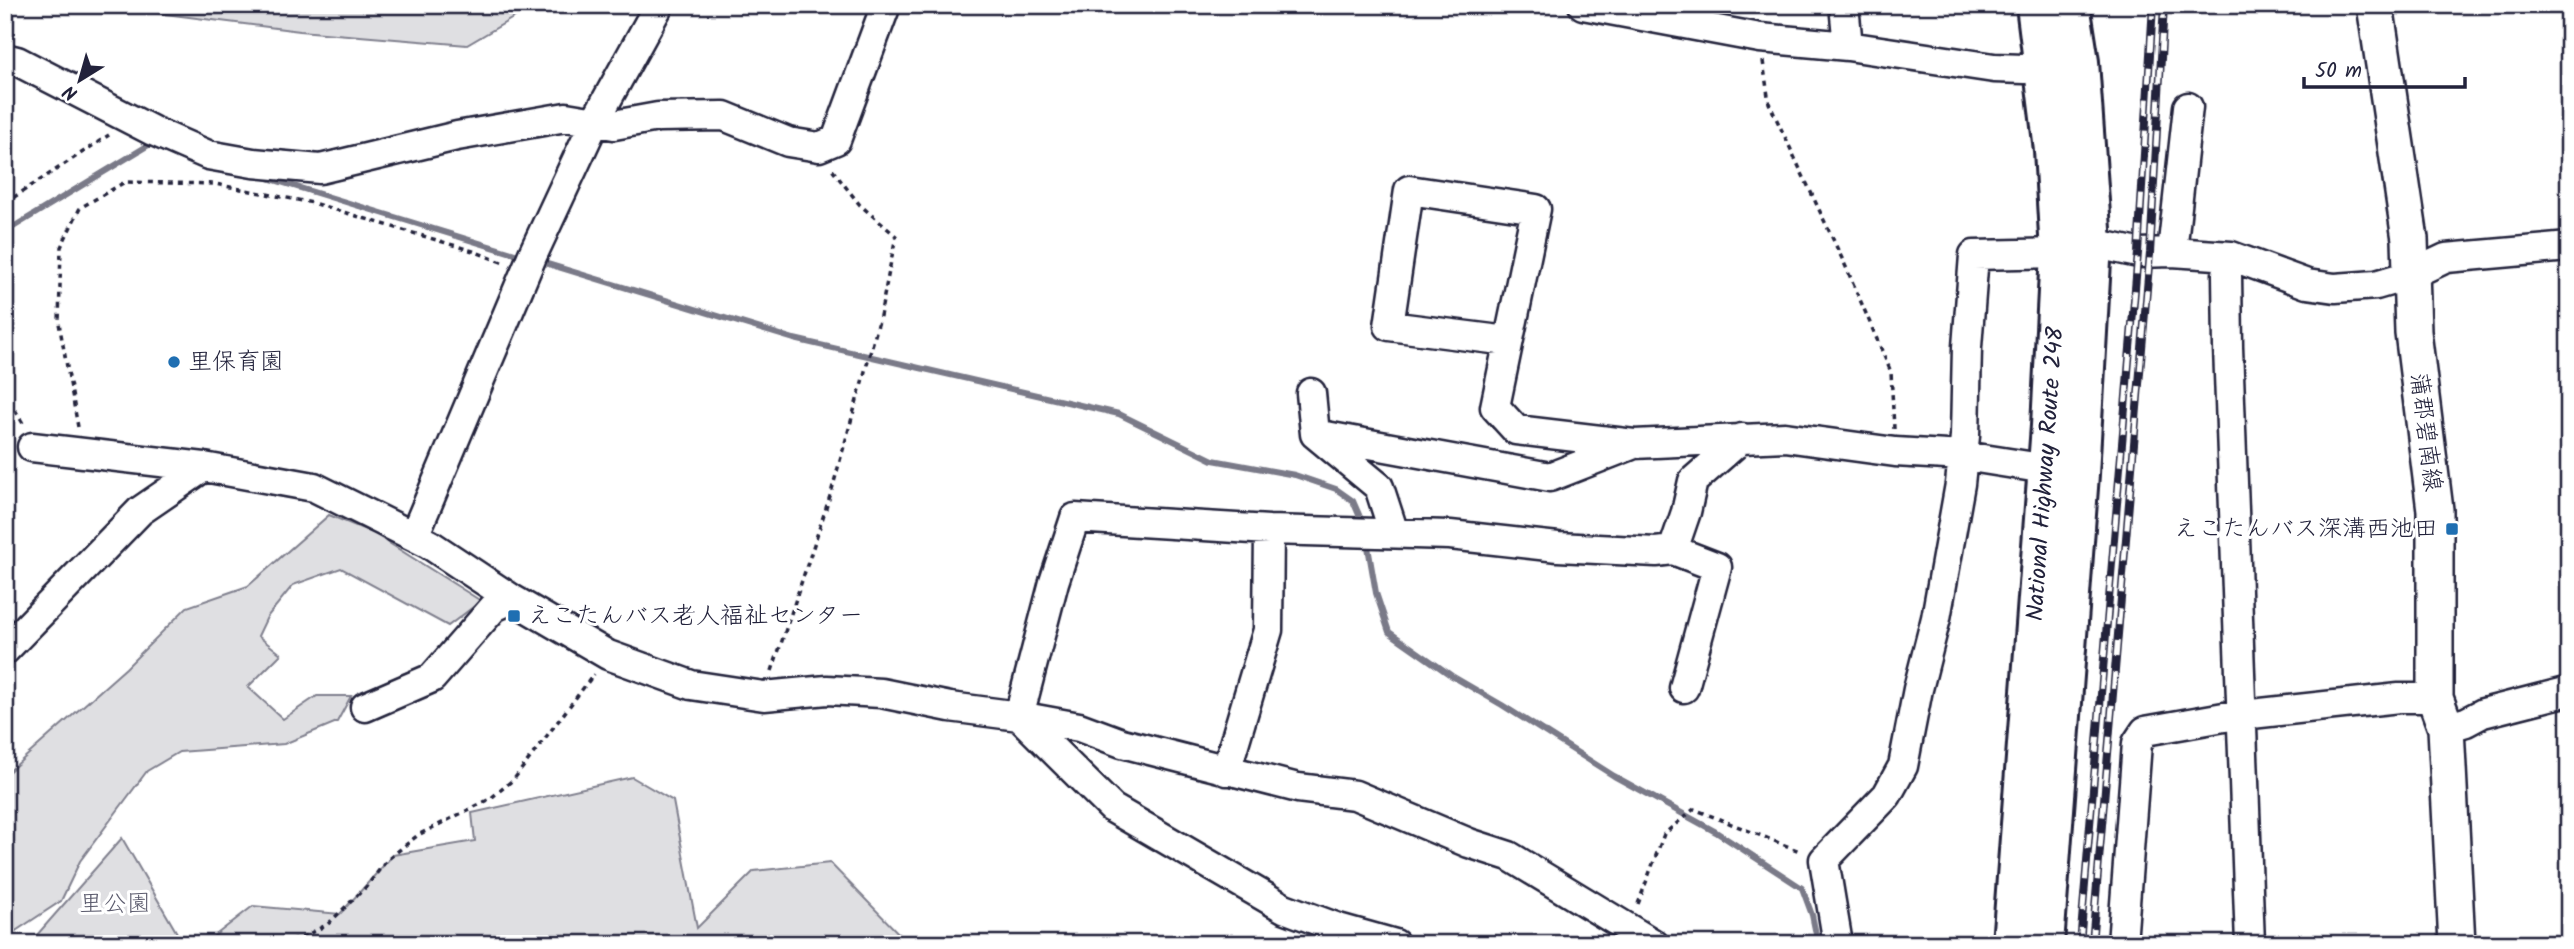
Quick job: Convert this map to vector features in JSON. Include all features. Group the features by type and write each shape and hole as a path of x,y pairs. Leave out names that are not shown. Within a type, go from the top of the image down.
{"highway":[{"name":"National Highway Route 248","path":"2036,5 2054,150 2076,248"},
{"name":"National Highway Route 248","path":"2044,944 2063,471 2076,248 2080,62 2070,5"},
{"name":"National Highway Route 248","path":"2012,944 2063,471"}],"main road":[{"name":"蒲郡碧南線","path":"2375,5 2410,239 2413,332 2435,510 2441,713 2457,944"}],"street":[{"path":"414,536 529,263 594,123 659,5"},
{"path":"5,58 17,61 131,120 208,155 253,163 320,169 457,136 566,117 614,125 658,117 724,116 788,142 818,147 836,140 886,5"},
{"path":"1583,5 1689,15 1760,38 1848,46 1994,68 2044,67"},
{"path":"1844,5 1848,46"},
{"path":"2172,252 2188,107"},
{"path":"1508,341 1389,326 1409,190 1535,209 1495,407 1516,430 1634,444 1785,437 1895,452 1964,456 2063,471"},
{"path":"1838,944 1824,860 1886,796 1903,766 1918,689 1936,618 1964,456 1967,347 1974,255 2076,248 2231,256 2307,284 2335,288 2376,285 2410,275 2446,258 2569,247"},
{"path":"2231,256 2227,274 2228,347 2250,944"},
{"path":"1311,393 1315,434 1379,487 1394,533"},
{"path":"1315,434 1550,477 1634,444"},
{"path":"1673,550 1693,481 1742,438"},
{"path":"32,447 204,467 314,487 414,536 512,599 608,655 691,685 764,696 827,691 881,693 950,707 1019,716 1079,727 1122,743 1298,789 1355,796 1469,843 1509,856 1654,944"},
{"path":"5,650 140,510 204,467"},
{"path":"1019,716 1054,582 1075,518 1269,530 1450,535 1558,547 1656,552 1673,550 1717,567 1684,688"},
{"path":"1226,771 1268,630 1269,530"},
{"path":"365,707 432,678 494,607 512,599"},
{"path":"2122,944 2137,743 2145,730 2243,715 2399,698 2466,722 2483,713 2569,691"},
{"path":"1019,716 1112,808 1284,908 1338,928 1395,944"}],"path":[{"path":"1760,38 1769,103 1846,267 1891,372 1895,452"},
{"path":"5,203 131,120"},
{"path":"764,696 831,493 873,344 896,236 860,205 818,147"},
{"path":"83,453 59,323 61,247 80,208 125,182 215,184 313,203 473,251 529,263"},
{"path":"5,393 20,415 32,447"},
{"path":"272,944 303,937 328,924 366,887 387,860 418,835 490,799 514,779 608,655"},
{"path":"1629,927 1664,834 1693,809 1824,860"}],"green space":[{"path":"94,5 531,5 467,45 300,31"},
{"path":"329,515 373,533 481,601 448,626 341,568 293,585 267,617 258,636 281,654 248,687 283,719 317,696 351,696 337,722 284,744 179,752 147,771 80,861 61,901 5,938 5,775 126,668 187,607 248,586"},
{"path":"632,777 673,801 697,928 754,871 830,863 909,944 204,944 253,906 340,914 393,855 475,841 472,813"},
{"name":"里公園","path":"122,838 181,940 178,944 29,944"}],"waterway":[{"path":"5,232 152,143 157,144"},
{"path":"261,176 525,257"},
{"path":"538,261 794,339 1119,414 1213,460 1295,475 1336,489 1353,501 1363,524"},
{"path":"1367,541 1376,593 1389,632 1452,676 1614,776 1716,832 1802,888 1812,915 1818,944"}],"railway":[{"path":"2080,944 2138,253 2153,5"},
{"path":"2092,944 2150,253 2164,5"}],"place":[{"name":"里保育園","path":"174,362"},
{"name":"えこたんバス深溝西池田","path":"2452,529"},
{"name":"えこたんバス老人福祉センター","path":"514,616"}]}
